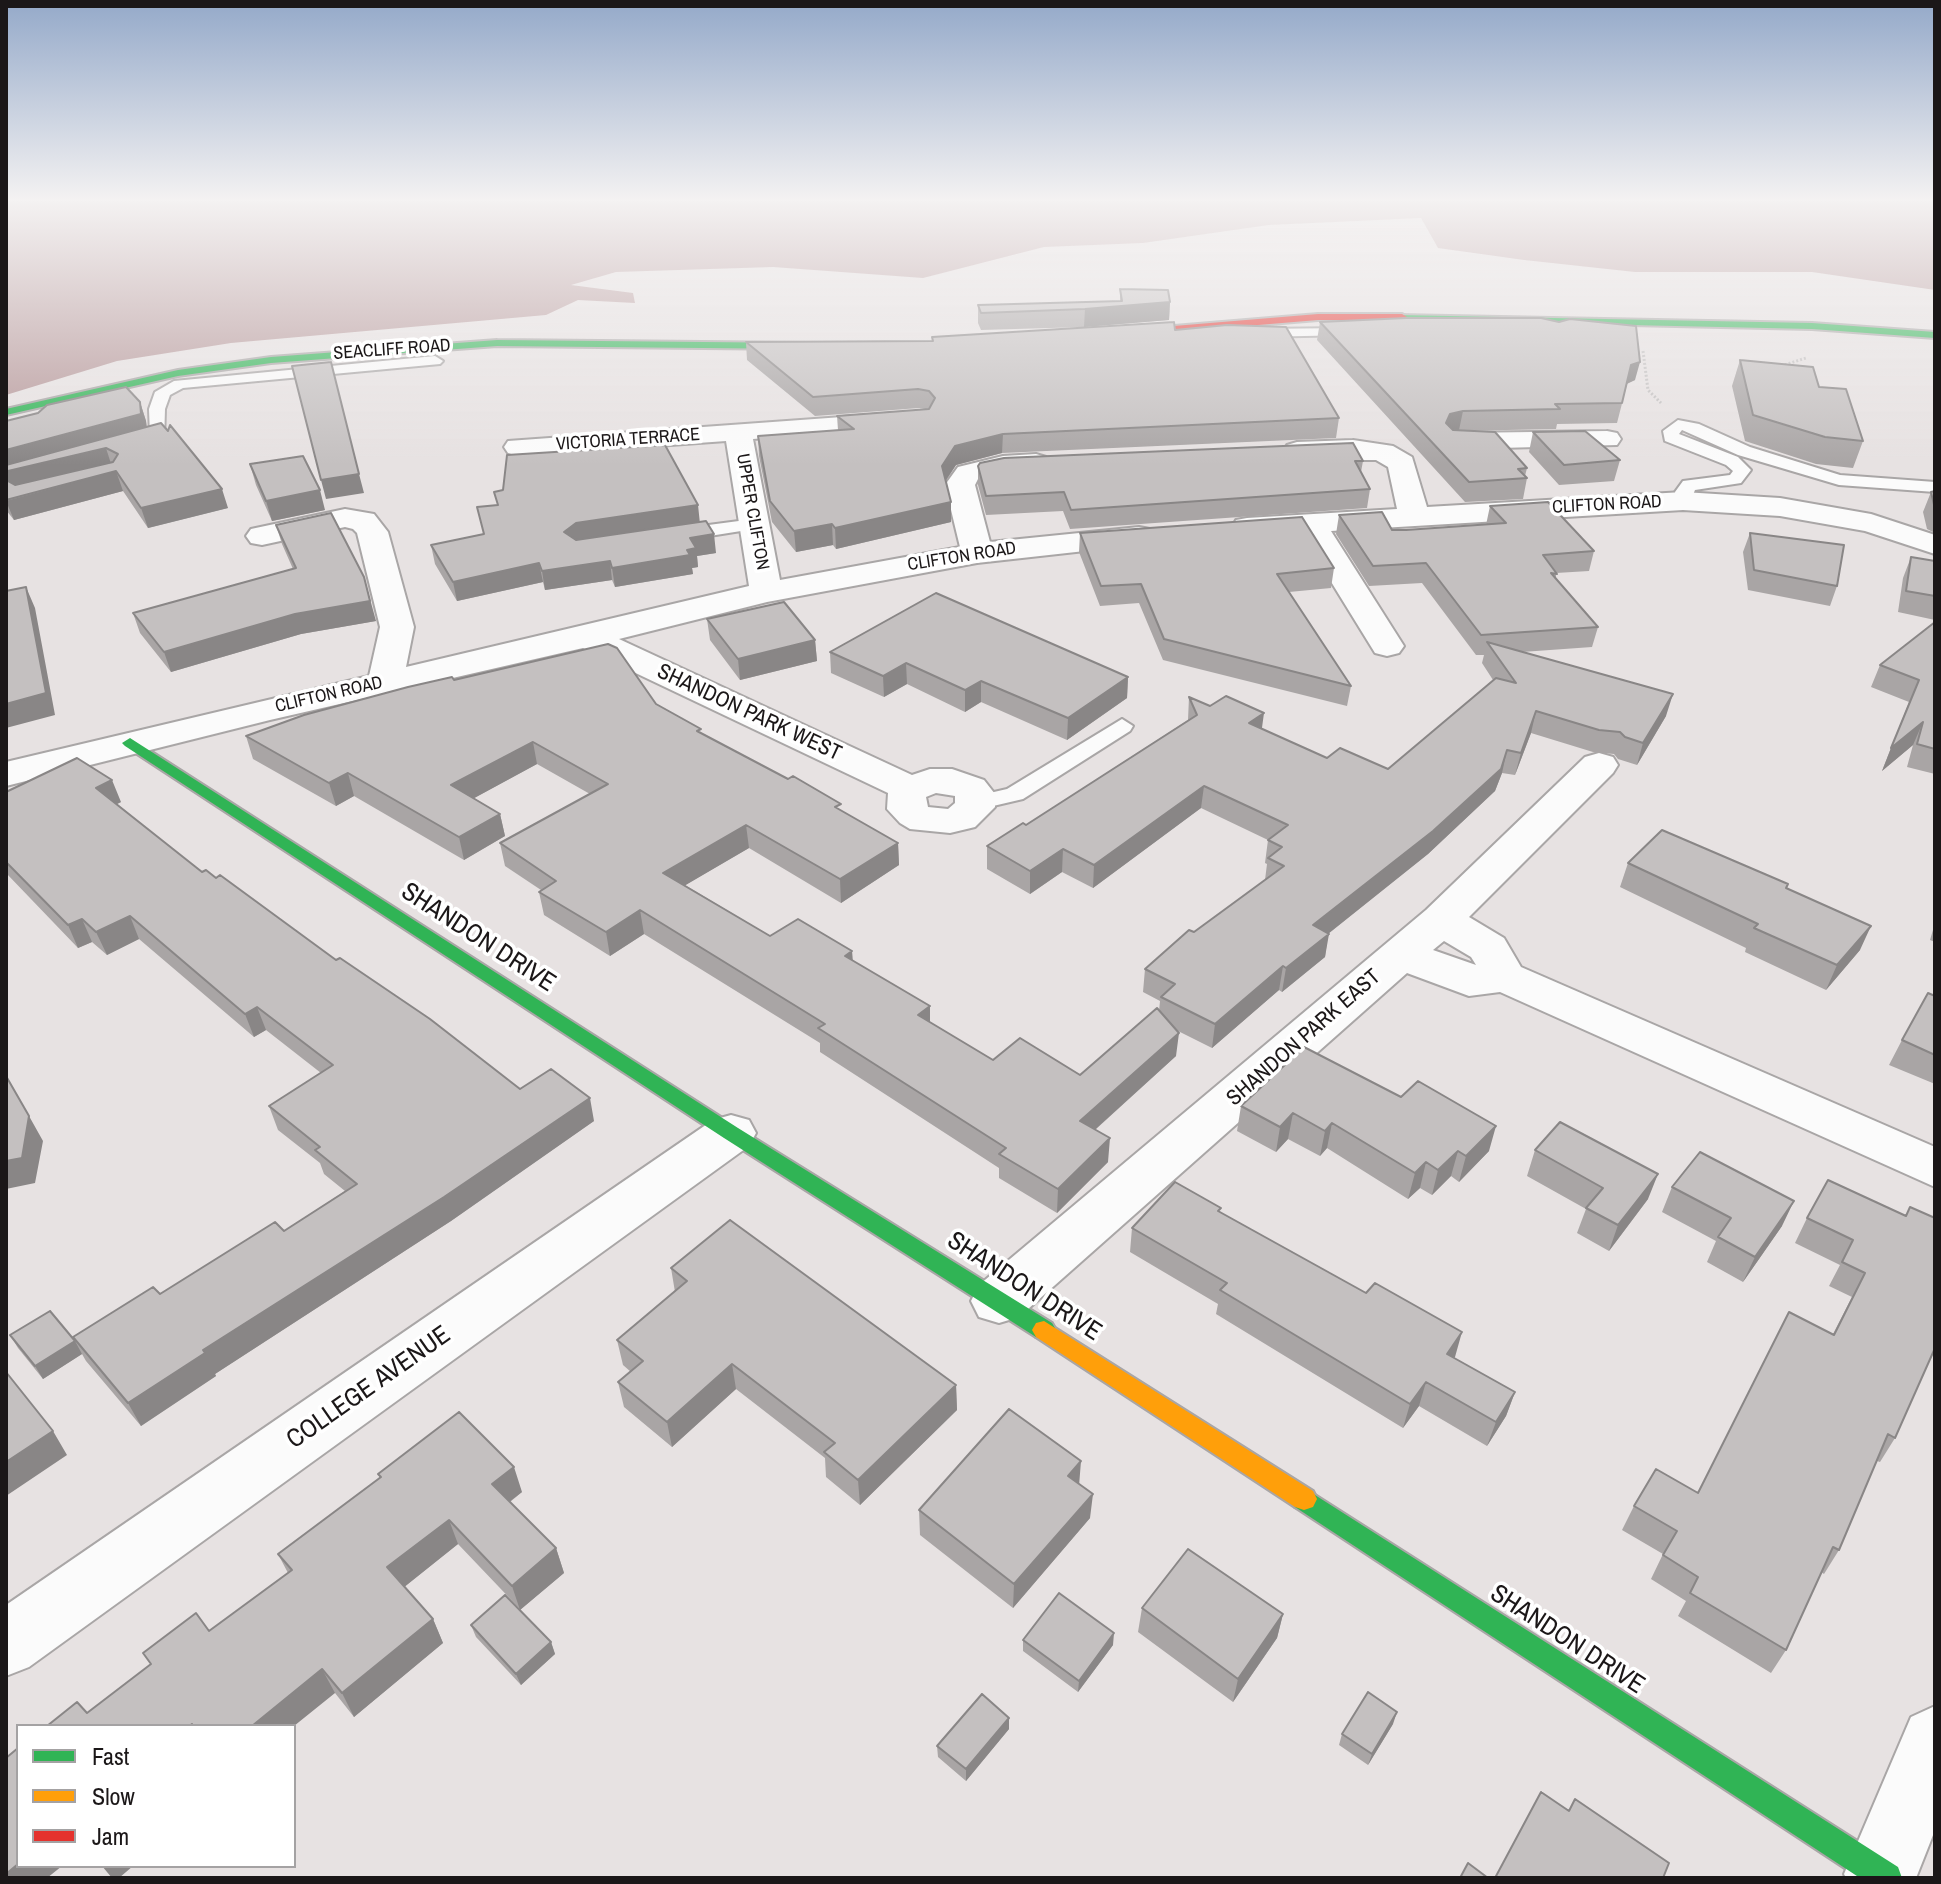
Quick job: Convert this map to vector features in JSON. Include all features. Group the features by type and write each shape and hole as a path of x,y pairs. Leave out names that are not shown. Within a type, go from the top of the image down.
{"street":[{"path":"1099,336 1318,317 1378,316 1812,326 1935,335"},
{"name":"SEACLIFF ROAD","path":"6,412 178,373 344,354 497,343 827,346"},
{"name":"VICTORIA TERRACE","path":"518,447 919,419"},
{"name":"UPPER CLIFTON","path":"738,432 766,592"},
{"path":"1459,441 1607,439"},
{"path":"1500,441 1559,507"},
{"path":"1273,452 1353,449 1383,452 1402,463 1414,517"},
{"path":"977,553 960,485 968,473 1003,465 1067,462"},
{"name":"CLIFTON ROAD","path":"1219,530 1683,501 1780,507 1871,523 1935,545"},
{"path":"262,536 345,518 363,521 372,532 397,627 385,683"},
{"path":"1310,523 1387,646"},
{"name":"CLIFTON ROAD","path":"6,774 766,592 977,553 1174,533"},
{"name":"SHANDON PARK WEST","path":"587,637 911,789 930,781 952,781 970,788 975,794 976,803"},
{"name":"SHANDON DRIVE","path":"130,743 731,1133 999,1301 1882,1877"},
{"name":"SHANDON PARK EAST","path":"999,1301 1441,920 1599,765"},
{"path":"1441,920 1488,948 1505,977"},
{"path":"1401,954 1469,981 1505,977 1935,1168"},
{"name":"COLLEGE AVENUE","path":"6,1644 731,1133"},
{"path":"1882,1877 1935,1741"}],"lane":[{"path":"1172,329 1192,335 1349,332"},
{"path":"121,450 158,438 157,409 163,392 180,384 435,361"},
{"path":"1683,501 1689,485 1735,479 1742,470 1732,461 1671,437 1671,431 1678,425 1693,427 1754,455 1839,480 1935,487"},
{"path":"652,539 754,524"},
{"path":"976,803 1015,794 1122,726"}],"shaded area":[{"path":"6,290 609,290 633,293 635,303 578,300 546,315 231,343 117,361 6,395"}],"building":[{"path":"1120,290 1168,290 1170,302 981,313 978,305 1122,301"},
{"path":"1406,318 1541,318 1559,322 1570,319 1636,326 1640,362 1631,365 1622,403 1555,404 1560,409 1463,411 1450,414 1446,423 1453,430 1495,432 1527,468 1518,469 1527,478 1469,482 1320,322"},
{"path":"1174,322 1175,330 1227,325 1286,327 1339,418 1003,434 955,446 942,466 951,502 835,528 832,524 794,531 770,501 758,436 854,429 837,416 929,409 935,398 929,391 918,389 813,397 746,342 933,341 932,337"},
{"path":"1740,360 1813,367 1819,387 1846,389 1863,441 1825,437 1753,415"},
{"path":"331,362 359,474 321,480 292,366"},
{"path":"126,387 140,402 141,414 6,450 6,421 38,413 47,405"},
{"path":"161,423 168,431 170,425 222,489 141,508 116,471 6,500 6,480 15,485 113,462 118,454 106,448 6,473 6,465"},
{"path":"1585,431 1620,460 1564,465 1533,432"},
{"path":"1353,443 1363,461 1355,461 1370,489 1071,510 1064,492 986,496 978,466 1004,458"},
{"path":"665,445 698,505 576,523 564,532 576,540 706,521 714,534 690,538 696,548 687,550 690,555 612,568 610,561 542,571 539,563 453,582 431,545 484,534 477,507 498,505 494,492 503,490 507,455"},
{"path":"303,456 320,490 266,501 250,464"},
{"path":"1548,502 1594,551 1543,555 1557,574 1551,573 1598,627 1481,635 1426,563 1373,566 1339,515 1382,512 1392,530 1406,530 1506,523 1490,506"},
{"path":"331,513 364,577 370,601 295,614 164,652 133,613 296,568 276,525"},
{"path":"1302,517 1334,568 1277,574 1351,686 1164,639 1141,584 1101,586 1080,533"},
{"path":"1750,533 1844,545 1837,586 1754,570"},
{"path":"1911,557 1935,561 1935,596 1906,591"},
{"path":"26,587 46,693 6,704 6,591"},
{"path":"936,593 1128,677 1068,718 981,681 965,690 906,663 883,676 830,652"},
{"path":"784,602 815,640 738,659 707,619"},
{"path":"1935,622 1935,749 1917,744 1923,722 1891,748 1919,680 1880,665"},
{"path":"1487,642 1673,694 1643,743 1620,732 1599,730 1536,711 1521,753 1507,750 1501,769 1433,831 1313,925 1329,934 1286,968 1283,966 1215,1024 1161,997 1175,984 1145,969 1189,930 1194,932 1284,866 1268,858 1282,847 1268,840 1288,825 1204,786 1094,865 1063,849 1030,871 987,846 1023,823 1026,825 1197,715 1189,697 1210,706 1226,696 1264,713 1249,723 1327,758 1340,748 1388,769 1496,678 1516,683"},
{"path":"608,644 617,648 656,704 701,729 697,731 788,779 793,776 841,804 835,807 898,843 840,879 746,825 663,873 770,936 798,919 852,951 845,956 930,1006 918,1015 993,1060 1020,1038 1080,1075 1157,1008 1179,1033 1080,1121 1110,1138 1058,1189 999,1154 1006,1148 818,1028 825,1024 640,910 606,932 539,892 556,881 500,843 608,784 533,742 451,785 500,814 459,837 348,773 329,783 246,736 304,715 408,687 452,677 454,680"},
{"path":"77,758 112,780 96,788 202,872 206,870 216,878 220,875 336,960 340,958 430,1019 520,1089 551,1069 590,1098 444,1197 203,1350 205,1353 128,1403 73,1337 153,1287 160,1294 275,1222 284,1231 357,1184 315,1150 320,1147 269,1106 333,1065 257,1007 245,1014 130,916 96,932 82,919 68,925 6,862 6,792"},
{"path":"1662,830 1788,884 1786,888 1871,926 1837,965 1754,928 1758,924 1628,863"},
{"path":"1928,993 1935,996 1935,1055 1902,1040"},
{"path":"1304,1047 1401,1097 1418,1081 1496,1126 1466,1156 1458,1151 1438,1170 1426,1162 1415,1173 1332,1123 1325,1131 1293,1113 1280,1127 1241,1106"},
{"path":"6,1076 29,1116 22,1158 6,1161"},
{"path":"1560,1122 1658,1174 1618,1225 1586,1208 1603,1188 1535,1150"},
{"path":"1700,1152 1794,1201 1755,1257 1718,1237 1731,1218 1672,1187"},
{"path":"1828,1180 1906,1216 1910,1207 1935,1218 1935,1348 1895,1438 1888,1434 1839,1550 1833,1547 1786,1650 1690,1593 1698,1577 1663,1555 1677,1531 1634,1506 1656,1469 1698,1493 1789,1312 1834,1335 1865,1273 1842,1262 1853,1240 1807,1218"},
{"path":"1175,1182 1221,1208 1218,1211 1366,1293 1375,1283 1462,1332 1447,1354 1515,1392 1496,1422 1426,1382 1410,1404 1220,1290 1227,1283 1132,1228"},
{"path":"730,1220 956,1385 858,1480 824,1452 835,1443 732,1364 667,1422 618,1382 643,1361 617,1340 687,1281 671,1268"},
{"path":"50,1311 75,1341 35,1366 10,1335"},
{"path":"6,1372 53,1431 6,1462"},
{"path":"1009,1409 1081,1461 1068,1476 1093,1494 1014,1584 919,1510"},
{"path":"459,1412 514,1467 492,1484 556,1548 512,1586 449,1520 387,1567 433,1619 342,1693 322,1669 254,1724 50,1724 77,1702 87,1713 151,1664 143,1653 196,1613 209,1631 292,1570 278,1554 381,1477 378,1474"},
{"path":"1188,1549 1283,1614 1238,1679 1142,1608"},
{"path":"1059,1593 1114,1633 1079,1681 1023,1640"},
{"path":"505,1595 551,1642 516,1674 471,1625"},
{"path":"1368,1692 1397,1712 1372,1754 1342,1734"},
{"path":"982,1694 1009,1718 966,1769 937,1746"},
{"path":"16,1750 16,1866 6,1874 6,1758"},
{"path":"1541,1792 1569,1811 1575,1799 1669,1863 1663,1878 1495,1878"},
{"path":"1468,1863 1488,1878 1460,1878"}],"traffic: fast":[{"path":"1402,317 1812,326 1935,335"},
{"path":"6,412 178,373 271,360 497,343 806,346"},
{"path":"130,743 731,1133 1044,1330"},
{"path":"1304,1499 1887,1878"}],"traffic: slow":[{"path":"1044,1330 1304,1499"}],"traffic: jam":[{"path":"1114,334 1318,317 1402,317"}]}
